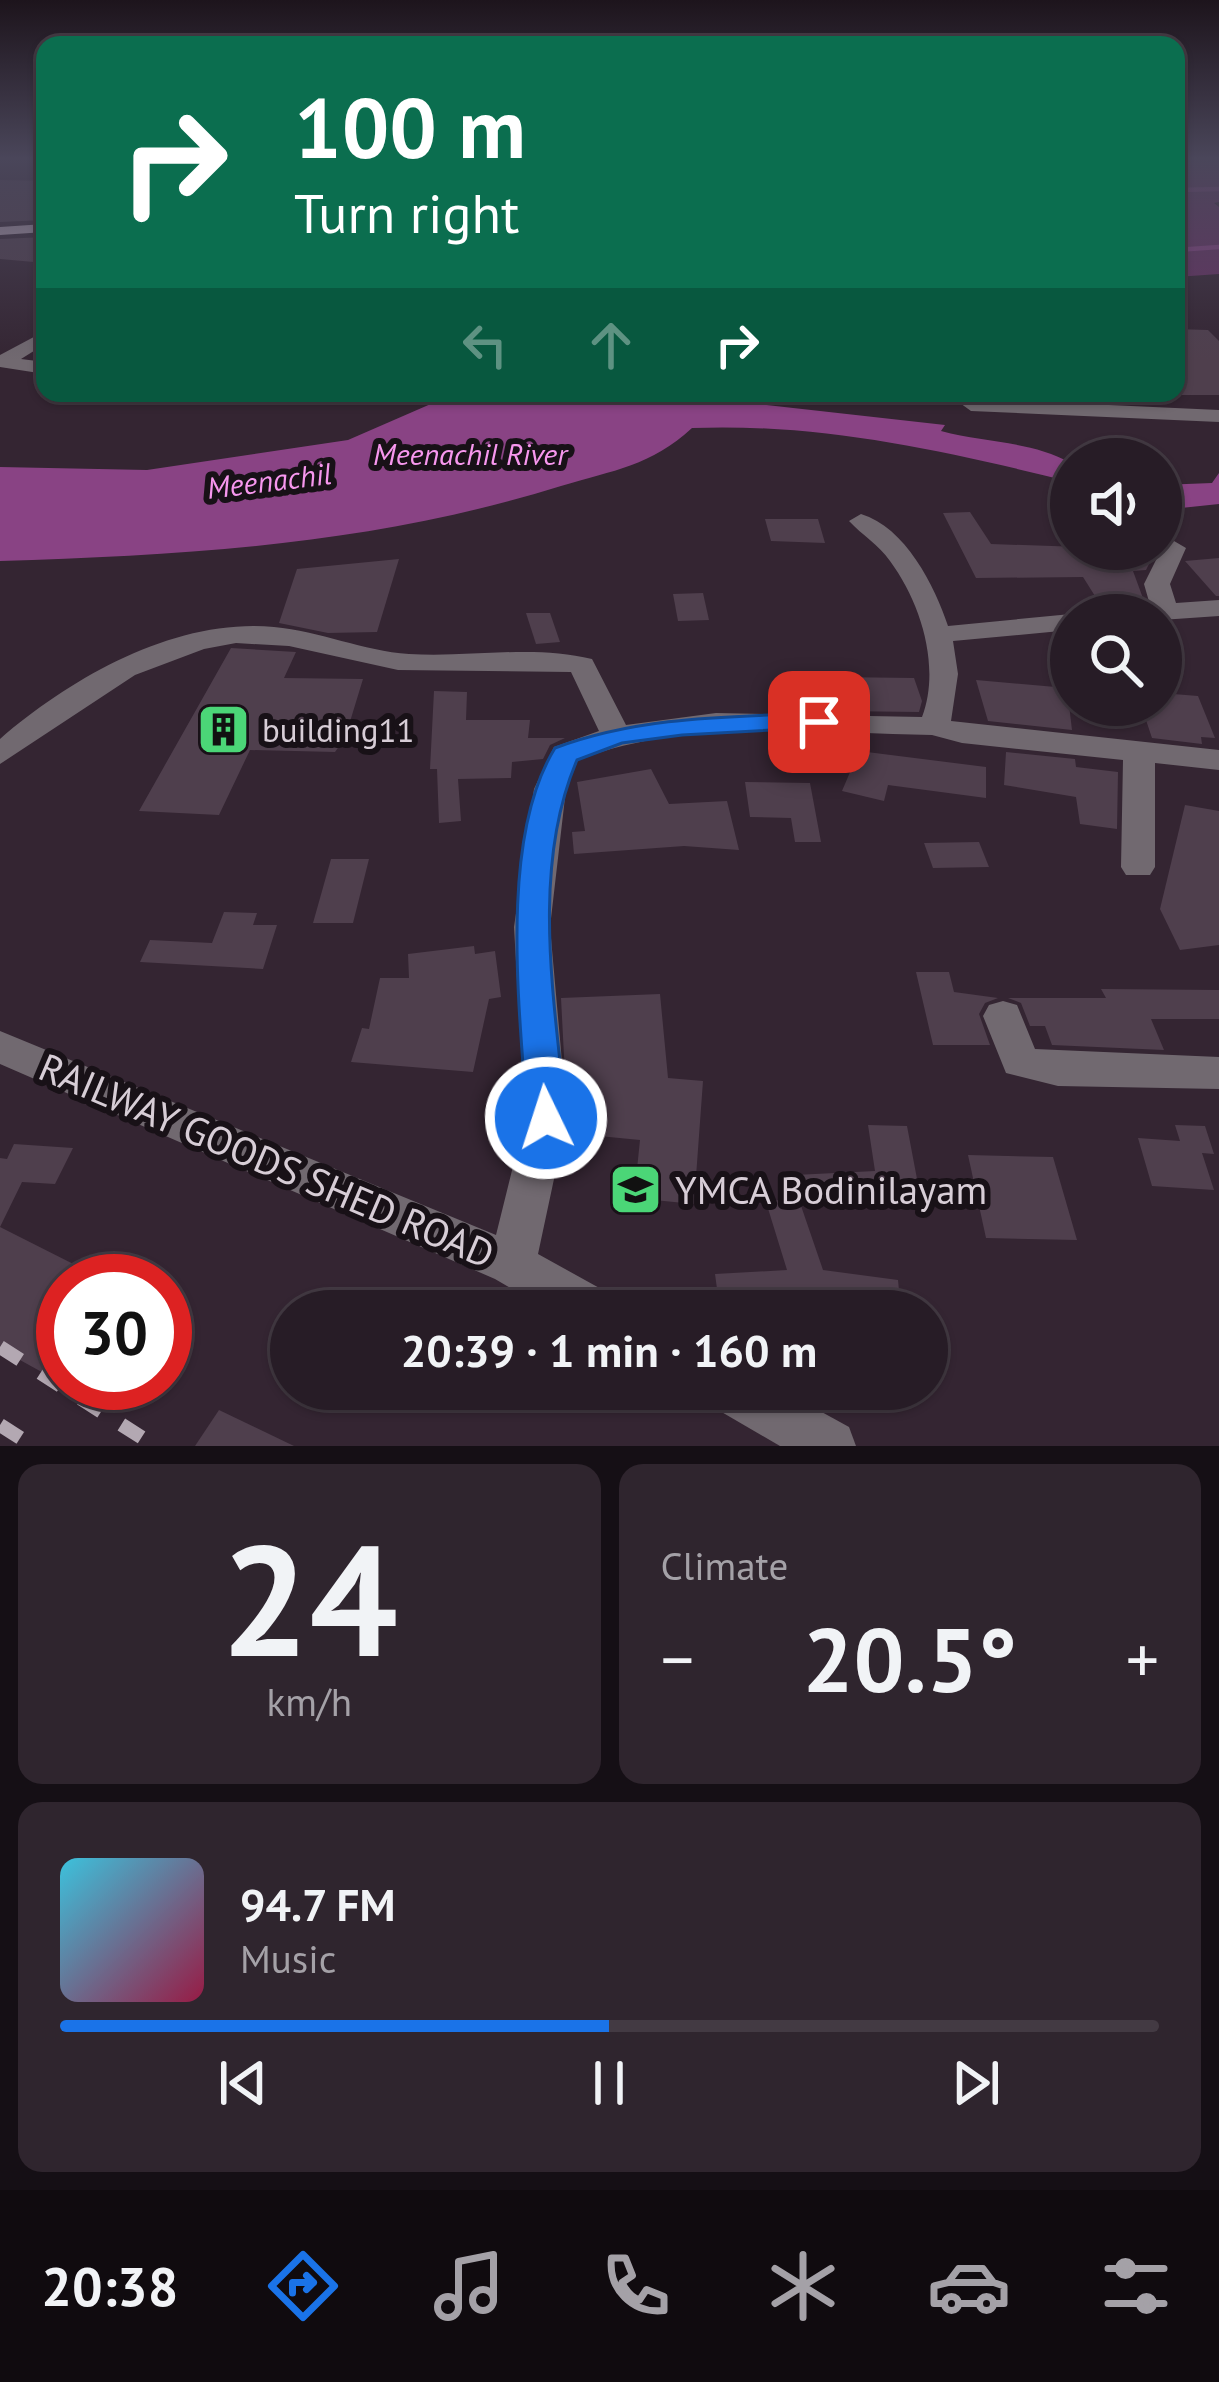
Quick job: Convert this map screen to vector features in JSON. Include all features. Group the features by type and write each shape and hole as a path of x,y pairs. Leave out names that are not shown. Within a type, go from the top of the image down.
{"main road":[{"path":"0,231 36,229"}],"street":[{"path":"1,361 36,341"},
{"path":"1,361 36,367"},
{"path":"966,402 1219,416"},
{"path":"861,521 880,531 905,565 941,636 944,659 934,726"},
{"path":"1182,608 1219,608"},
{"path":"941,636 968,628 1050,626"},
{"path":"0,755 37,722 115,672 245,635 416,663 537,657 582,664 616,735"},
{"path":"512,1264 546,1118 532,928 550,790 565,754 616,735 716,722 934,726 962,734 1219,760"},
{"path":"1138,751 1138,867"},
{"path":"1003,1016 1020,1062 1058,1070 1219,1072"},
{"name":"RAILWAY GOODS SHED ROAD","path":"0,1047 512,1264 558,1290"},
{"path":"767,1410 830,1446"}],"shaded area":[{"path":"1185,225 1219,225 1219,274 1185,276"}],"water":[{"name":"Meenachil River","path":"435,402 739,402 945,425 941,431 1050,454 1050,477 836,435 692,428 662,451 631,465 422,521 213,550 0,561 0,467 147,470 348,440"},
{"path":"1219,473 1219,504 1182,508 1182,484 1212,483"}],"building":[{"path":"36,237 36,262 0,259 0,239"},
{"path":"1185,329 1208,330 1219,341 1219,395 1185,395"},
{"path":"970,512 991,544 1050,546 1050,570 1146,570 1133,571 1141,594 1094,594 1083,577 976,578 943,513"},
{"path":"765,519 818,519 825,543 771,541"},
{"path":"1219,558 1219,596 1216,596 1185,561"},
{"path":"399,559 377,632 328,633 279,623 297,569"},
{"path":"703,593 709,620 678,621 673,594"},
{"path":"526,613 550,613 560,642 536,644"},
{"name":"building11","path":"231,648 296,652 284,678 363,679 345,738 335,752 250,750 219,815 139,811"},
{"path":"835,677 914,678 922,701 919,712 839,711"},
{"path":"976,680 1050,687 1050,726 1072,726 1072,730 988,721"},
{"path":"434,691 467,692 466,720 530,720 528,738 565,738 550,745 543,759 512,762 511,778 458,779 461,821 439,823 437,769 430,769"},
{"path":"1182,695 1198,696 1215,738 1201,737 1202,744 1152,738 1148,726 1182,726"},
{"path":"859,751 986,767 986,798 888,785 884,801 842,791"},
{"path":"1006,752 1075,759 1076,767 1118,772 1117,829 1080,824 1076,797 1004,785"},
{"path":"651,769 669,804 727,801 739,850 684,846 574,854 572,832 585,831 577,782"},
{"path":"745,782 810,783 821,842 795,842 791,818 750,817"},
{"path":"1185,805 1219,811 1219,945 1180,950 1160,909"},
{"path":"979,842 989,867 933,868 924,843"},
{"path":"331,859 369,859 353,923 313,923"},
{"path":"224,912 257,913 253,925 277,925 263,969 140,962 150,940 212,943"},
{"path":"474,946 475,954 495,951 501,997 489,999 473,1072 351,1062 362,1028 369,1029 380,978 409,978 408,954"},
{"path":"916,972 949,972 954,992 998,998 985,1003 979,1014 990,1045 933,1045"},
{"path":"1101,989 1219,990 1219,1019 1151,1019 1164,1050 1052,1045 1045,1026 1030,1026 1021,1003 1008,998 1106,998"},
{"path":"660,994 668,1078 703,1081 694,1204 634,1198 640,1140 568,1133 561,998"},
{"path":"868,1125 907,1126 921,1200 879,1196 799,1200 795,1175 875,1171"},
{"path":"1175,1125 1205,1126 1214,1154 1202,1153 1214,1190 1152,1186 1138,1138 1180,1141"},
{"path":"14,1144 73,1148 55,1184 22,1182 0,1227 0,1158 7,1159"},
{"path":"968,1155 1053,1157 1077,1240 986,1238"},
{"path":"798,1197 823,1270 898,1280 899,1290 717,1290 715,1274 787,1270 766,1202"},
{"path":"0,1227 54,1254 36,1254 36,1369 0,1349"},
{"path":"219,1410 294,1446 195,1446"}],"waterway":[{"path":"1185,249 1219,247"}],"railway":[{"path":"0,1347 155,1446"},
{"path":"0,1425 33,1446"}],"place":[{"name":"building11","path":"223,729"},
{"name":"YMCA Bodinilayam","path":"636,1189"}],"route":[{"path":"546,1118 532,928 550,790 565,754 616,735 682,726 819,722"}],"water label":[{"name":"Meenachil","path":"269,480"}]}
